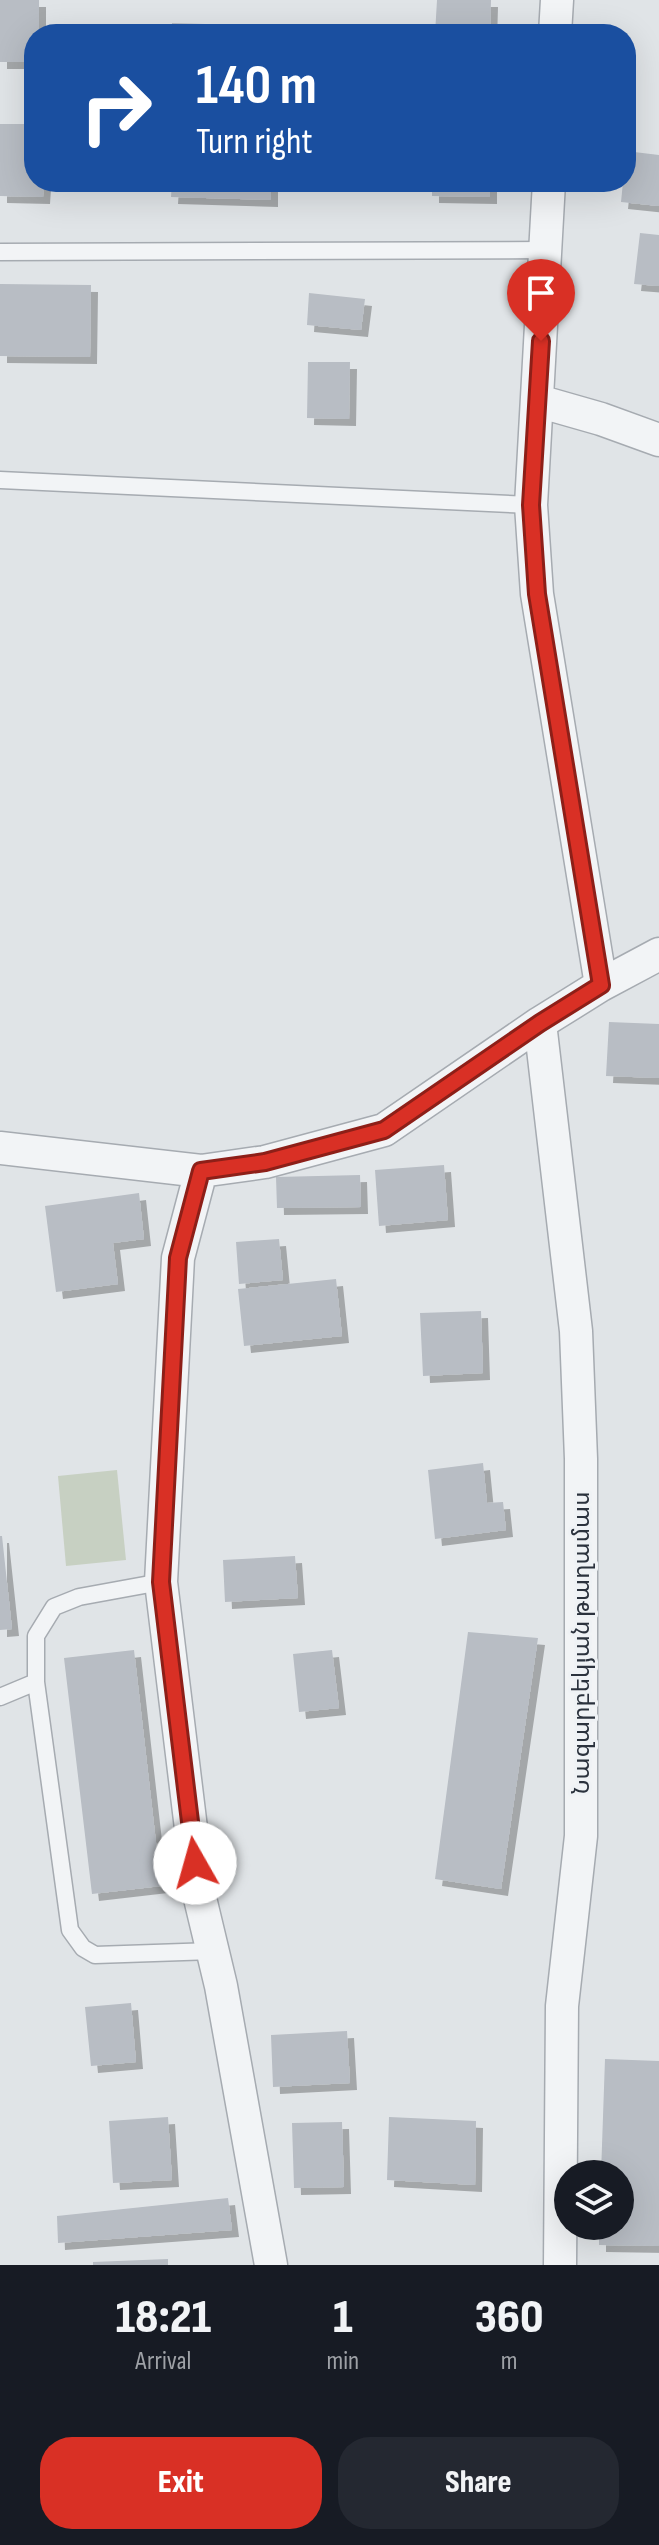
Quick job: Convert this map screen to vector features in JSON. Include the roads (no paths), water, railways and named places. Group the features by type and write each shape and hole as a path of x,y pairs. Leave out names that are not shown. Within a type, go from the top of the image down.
{"street":[{"path":"556,24 557,0"},
{"path":"549,192 531,505 537,594 601,985"},
{"path":"538,401 659,440"},
{"path":"0,1148 201,1171 265,1162 384,1130 540,1023 659,954"},
{"name":"Նազարբեկյան թաղամաս","path":"540,1023 576,1331 581,1459 581,1836 562,2006 560,2265"},
{"path":"201,1171 178,1258 161,1582 199,1894 221,1986 271,2265"}],"lane":[{"path":"0,252 546,250"},
{"path":"0,480 531,505"},
{"path":"161,1582 79,1597 54,1607 36,1636 36,1682 70,1930 83,1948 95,1955 213,1951"},
{"path":"0,1697 36,1682"}]}
